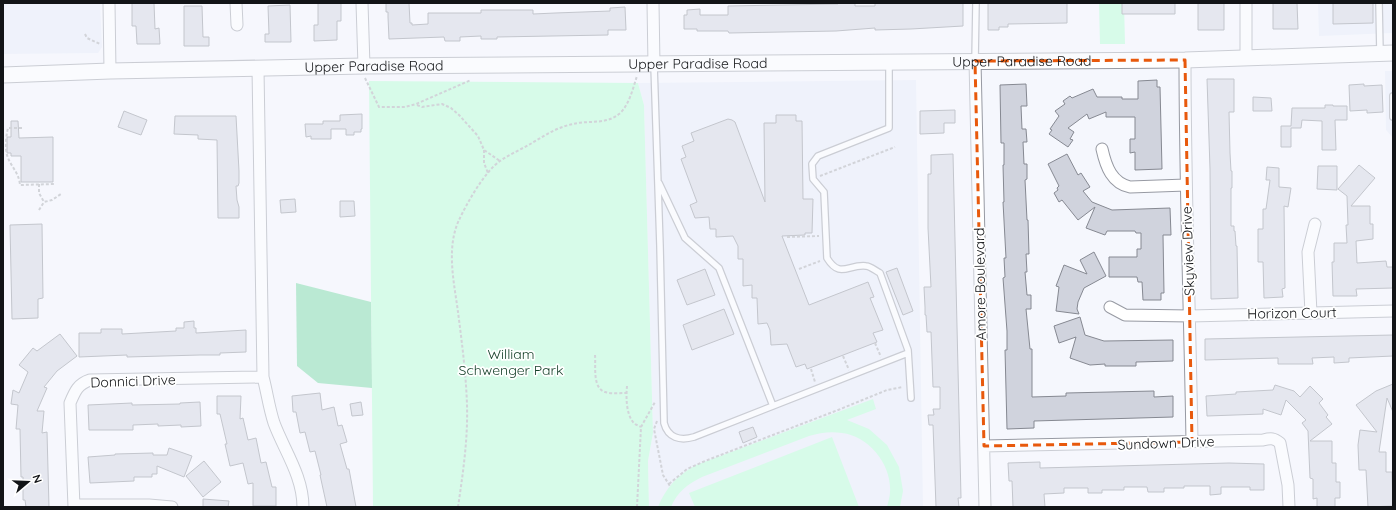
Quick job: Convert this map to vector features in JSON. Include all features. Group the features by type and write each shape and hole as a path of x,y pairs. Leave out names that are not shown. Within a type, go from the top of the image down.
{"main road":[{"name":"Upper Paradise Road","path":"3,75 110,71 364,66 1185,60 1386,53"}],"street":[{"path":"109,3 110,71"},
{"path":"236,3 237,25"},
{"path":"362,3 364,66"},
{"path":"653,3 654,65"},
{"path":"1246,3 1246,58"},
{"name":"Skyview Drive","path":"1185,60 1186,185 1192,442"},
{"name":"Amore Boulevard","path":"975,61 985,507"},
{"path":"258,69 263,377 274,422 294,468 303,499 302,507"},
{"path":"1102,149 1105,163 1113,176 1122,185 1130,187 1186,185"},
{"path":"1311,313 1308,252 1315,224"},
{"name":"Horizon Court","path":"1110,307 1125,315 1190,316 1393,311"},
{"name":"Donnici Drive","path":"74,506 70,403 77,388 83,383 90,380 263,377"},
{"name":"Sundown Drive","path":"984,446 1192,442 1263,440 1271,438 1280,443 1288,485 1289,507"},
{"path":"74,506 149,505 172,507"}],"lane":[{"path":"975,61 976,3"},
{"path":"1379,3 1386,53"},
{"path":"889,62 889,128 818,156 812,164 813,179 824,192 827,258 831,266 839,270 866,266 880,273 908,353 911,398"},
{"path":"654,65 664,416 665,427 670,434 677,438 687,439 694,437 908,353"},
{"path":"1393,96 1393,117"},
{"path":"658,181 685,238 719,268 773,406"}],"path":[{"path":"85,34 87,38 110,48"},
{"path":"458,507 466,448 467,405 452,253 453,234 459,219 488,173 500,161 564,126 578,122 602,121 615,118 621,113 625,108 637,77 638,65"},
{"path":"364,66 365,79 379,107 405,108 471,80"},
{"path":"416,104 422,107 442,104 451,108 459,115 478,136 484,150 484,162 488,173"},
{"path":"22,128 8,128 6,136 7,155 19,178 20,185 54,184"},
{"path":"813,179 895,148"},
{"path":"484,150 500,161"},
{"path":"39,184 39,193 44,202"},
{"path":"39,210 44,202 52,200 61,194"},
{"path":"787,237 826,236"},
{"path":"799,269 827,258"},
{"path":"875,343 883,362"},
{"path":"595,355 596,381 600,388 606,393 627,394"},
{"path":"843,356 851,375"},
{"path":"810,369 818,388"},
{"path":"627,386 629,415 634,424 641,427"},
{"path":"664,416 656,422 654,429 663,475 670,485 687,469 705,461 887,390 910,386"},
{"path":"637,507 641,427 655,402 664,395"}],"highlighted area":[{"path":"1185,60 1192,442 984,446 975,61"}],"shaded area":[{"path":"3,3 100,3 102,47 98,53 3,54"},
{"path":"1318,3 1393,3 1393,33 1319,36"},
{"path":"1385,71 1393,71 1393,138 1386,130"},
{"path":"916,80 923,507 649,507 648,461 653,433 644,105 638,83"}],"green space":[{"path":"1099,3 1124,3 1125,44 1100,44"},
{"name":"William Schwenger Park","path":"369,81 638,83 644,105 653,433 648,461 649,507 373,507"},
{"path":"296,283 371,302 372,388 318,383 297,366"},
{"path":"873,399 876,409 847,420 869,429 887,445 899,467 903,491 900,507 887,507 890,494 890,482 883,462 870,446 852,435 833,432 809,436 702,477 684,489 676,497 671,507 658,507 665,493 673,482 683,473 696,465"},
{"path":"832,437 859,507 695,507 689,493"}],"building":[{"path":"132,3 154,3 155,29 159,28 160,44 137,44 136,26 132,26"},
{"path":"318,3 341,3 341,21 337,21 337,40 314,41 314,25 318,25"},
{"path":"386,3 409,3 410,23 412,23 412,25 428,24 428,13 481,13 481,10 533,10 533,14 610,11 610,8 625,7 626,30 608,30 608,35 497,37 497,39 481,39 481,36 460,37 460,41 445,41 444,37 389,39 388,12 386,12"},
{"path":"855,3 855,6 875,6 875,3 963,3 963,26 911,29 875,30 875,28 836,31 729,33 728,31 697,31 697,29 684,29 684,15 687,15 687,10 700,9 700,15 728,15 728,6"},
{"path":"988,3 1067,3 1067,23 1008,24 1008,27 999,27 999,30 988,30"},
{"path":"1122,3 1175,3 1175,14 1122,14"},
{"path":"1198,3 1224,3 1224,30 1198,30"},
{"path":"1273,3 1297,3 1298,29 1273,29"},
{"path":"1333,3 1373,3 1373,23 1333,24"},
{"path":"290,5 291,42 265,42 265,34 269,34 268,6"},
{"path":"184,6 202,6 203,37 209,37 209,46 184,46"},
{"path":"1207,79 1234,79 1234,112 1229,112 1232,171 1231,226 1234,226 1237,246 1238,298 1211,299 1210,169"},
{"path":"1157,80 1157,87 1160,87 1162,169 1135,170 1135,152 1130,153 1130,139 1135,139 1135,117 1106,117 1106,112 1089,119 1087,114 1068,128 1074,132 1070,139 1073,140 1068,147 1049,134 1052,130 1050,129 1059,116 1055,111 1065,104 1063,101 1070,96 1072,98 1093,89 1097,97 1122,97 1122,99 1138,99 1138,81"},
{"path":"1026,84 1027,106 1021,106 1022,129 1026,129 1027,142 1023,142 1024,164 1027,164 1027,179 1025,180 1029,254 1026,254 1027,272 1025,272 1027,295 1031,295 1031,309 1026,309 1030,349 1032,349 1032,397 1066,396 1066,393 1154,391 1154,397 1173,396 1173,417 1034,421 1034,428 1007,429 1005,350 1007,350 1007,331 1003,278 1005,277 1004,258 1006,258 1003,202 1004,143 1001,143 1000,85"},
{"path":"1364,84 1364,86 1382,85 1383,112 1367,113 1367,110 1350,111 1349,85"},
{"path":"1253,97 1271,98 1272,111 1253,111"},
{"path":"1325,105 1347,106 1347,120 1335,120 1336,150 1322,150 1322,121 1302,120 1301,128 1291,128 1291,147 1281,147 1281,126 1291,126 1292,108 1325,108"},
{"path":"955,110 955,123 944,123 944,133 920,134 920,111"},
{"path":"124,111 147,120 141,135 118,127"},
{"path":"362,114 361,132 354,132 354,135 346,135 346,129 331,129 331,139 311,139 311,136 306,137 305,124 323,124 323,121 340,121 340,115"},
{"path":"776,115 796,115 796,121 802,121 803,199 813,199 812,233 805,233 805,235 782,236 809,305 868,282 874,297 870,298 883,330 873,333 877,342 807,369 805,364 796,367 787,344 771,345 770,330 767,323 758,324 757,298 752,298 752,285 743,286 743,259 738,259 738,246 733,236 716,237 716,229 710,229 709,217 695,218 690,205 697,202 681,159 686,157 682,146 694,141 691,133 728,119 732,120 735,122 765,202 764,123 776,123"},
{"path":"175,116 236,116 239,183 238,186 236,186 239,218 218,218 217,140 198,139 198,135 174,134"},
{"path":"11,121 18,121 19,138 53,137 53,182 21,182 21,156 11,156 11,153 7,153 7,137 11,137"},
{"path":"953,154 961,498 958,498 959,507 936,507 933,425 929,425 928,415 934,415 933,409 940,409 940,387 933,387 931,332 927,332 925,315 924,287 931,287 928,228 928,174 931,174 931,155"},
{"path":"1067,154 1078,175 1081,173 1090,187 1083,191 1092,202 1112,210 1170,208 1171,235 1163,235 1164,293 1161,293 1161,300 1143,300 1142,282 1138,282 1137,277 1109,277 1109,257 1137,257 1137,249 1141,249 1141,233 1136,233 1135,231 1107,231 1105,235 1086,228 1095,207 1078,220 1062,200 1059,202 1054,193 1058,190 1057,188 1059,186 1048,164"},
{"path":"1359,165 1375,178 1351,206 1370,206 1370,224 1373,224 1373,239 1356,241 1357,263 1386,261 1387,267 1393,267 1393,288 1356,289 1357,296 1333,296 1332,262 1334,262 1334,243 1347,243 1346,225 1348,225 1347,196 1338,189"},
{"path":"1318,166 1337,166 1337,190 1317,189"},
{"path":"1267,167 1279,168 1279,187 1291,188 1288,207 1284,206 1285,288 1282,289 1283,297 1264,298 1263,262 1258,262 1258,229 1263,229 1263,209 1266,209 1270,180 1266,180"},
{"path":"295,199 296,212 281,213 280,200"},
{"path":"340,201 354,201 355,216 340,217"},
{"path":"42,224 43,298 38,299 38,318 12,319 10,225"},
{"path":"1094,252 1106,276 1084,288 1078,302 1077,309 1079,314 1056,311 1059,287 1056,286 1064,265 1087,274 1080,260"},
{"path":"897,268 913,311 903,315 886,272"},
{"path":"705,269 715,295 687,305 677,280"},
{"path":"724,309 734,334 692,350 683,325"},
{"path":"1080,317 1085,335 1104,341 1173,340 1173,361 1136,362 1136,366 1105,366 1105,364 1090,365 1070,358 1076,337 1059,343 1054,326"},
{"path":"194,321 196,333 246,330 246,352 220,353 220,355 127,357 127,355 79,357 79,333 101,333 101,329 122,329 122,334 176,331 176,328 184,328 184,322"},
{"path":"60,334 77,356 57,371 44,387 47,388 37,411 44,411 42,433 47,432 49,507 26,507 25,500 23,500 23,477 21,477 20,429 16,429 18,405 11,404 13,390 19,393 28,372 19,365 33,348 37,351"},
{"path":"1393,335 1393,356 1349,358 1349,362 1334,363 1334,357 1312,358 1313,364 1278,364 1278,358 1205,360 1205,339"},
{"path":"1393,384 1393,412 1387,398 1379,452 1386,452 1386,472 1392,472 1393,506 1368,507 1366,470 1359,470 1358,445 1360,430 1377,432 1356,405 1376,391"},
{"path":"1275,385 1294,391 1300,397 1310,386 1323,399 1319,403 1328,415 1326,417 1332,424 1310,441 1332,441 1332,463 1336,463 1336,482 1340,482 1340,498 1335,498 1335,507 1317,507 1317,498 1313,499 1313,479 1310,478 1308,431 1302,423 1306,420 1286,400 1281,415 1263,409 1263,414 1207,416 1206,396 1236,394 1236,392 1273,390"},
{"path":"320,393 322,410 334,407 338,426 342,425 347,442 340,444 347,469 349,469 356,507 327,507 315,451 310,452 305,432 300,433 296,412 293,412 292,396"},
{"path":"217,396 241,396 240,419 243,418 248,440 256,438 261,463 266,462 272,487 276,487 276,506 253,506 253,483 248,484 243,463 230,466 225,444 227,444 220,414 217,414"},
{"path":"200,402 201,426 158,426 158,424 133,425 133,430 89,430 88,405 132,403 132,405 180,404"},
{"path":"361,402 363,415 352,416 350,404"},
{"path":"753,427 757,437 743,443 739,432"},
{"path":"169,448 192,456 184,477 157,466 157,474 152,474 152,477 134,477 134,481 90,483 88,457 115,454 153,453 153,455 167,455"},
{"path":"204,461 221,482 203,497 186,476"},
{"path":"1040,462 1040,468 1229,463 1264,464 1264,490 1250,490 1250,487 1221,487 1221,494 1210,495 1210,486 1164,488 1164,492 1148,492 1147,487 1124,487 1124,490 1102,490 1102,493 1088,493 1088,488 1064,488 1064,493 1044,494 1045,507 1013,507 1012,481 1009,481 1008,463"},
{"path":"203,499 229,501 228,507 203,507"}]}
